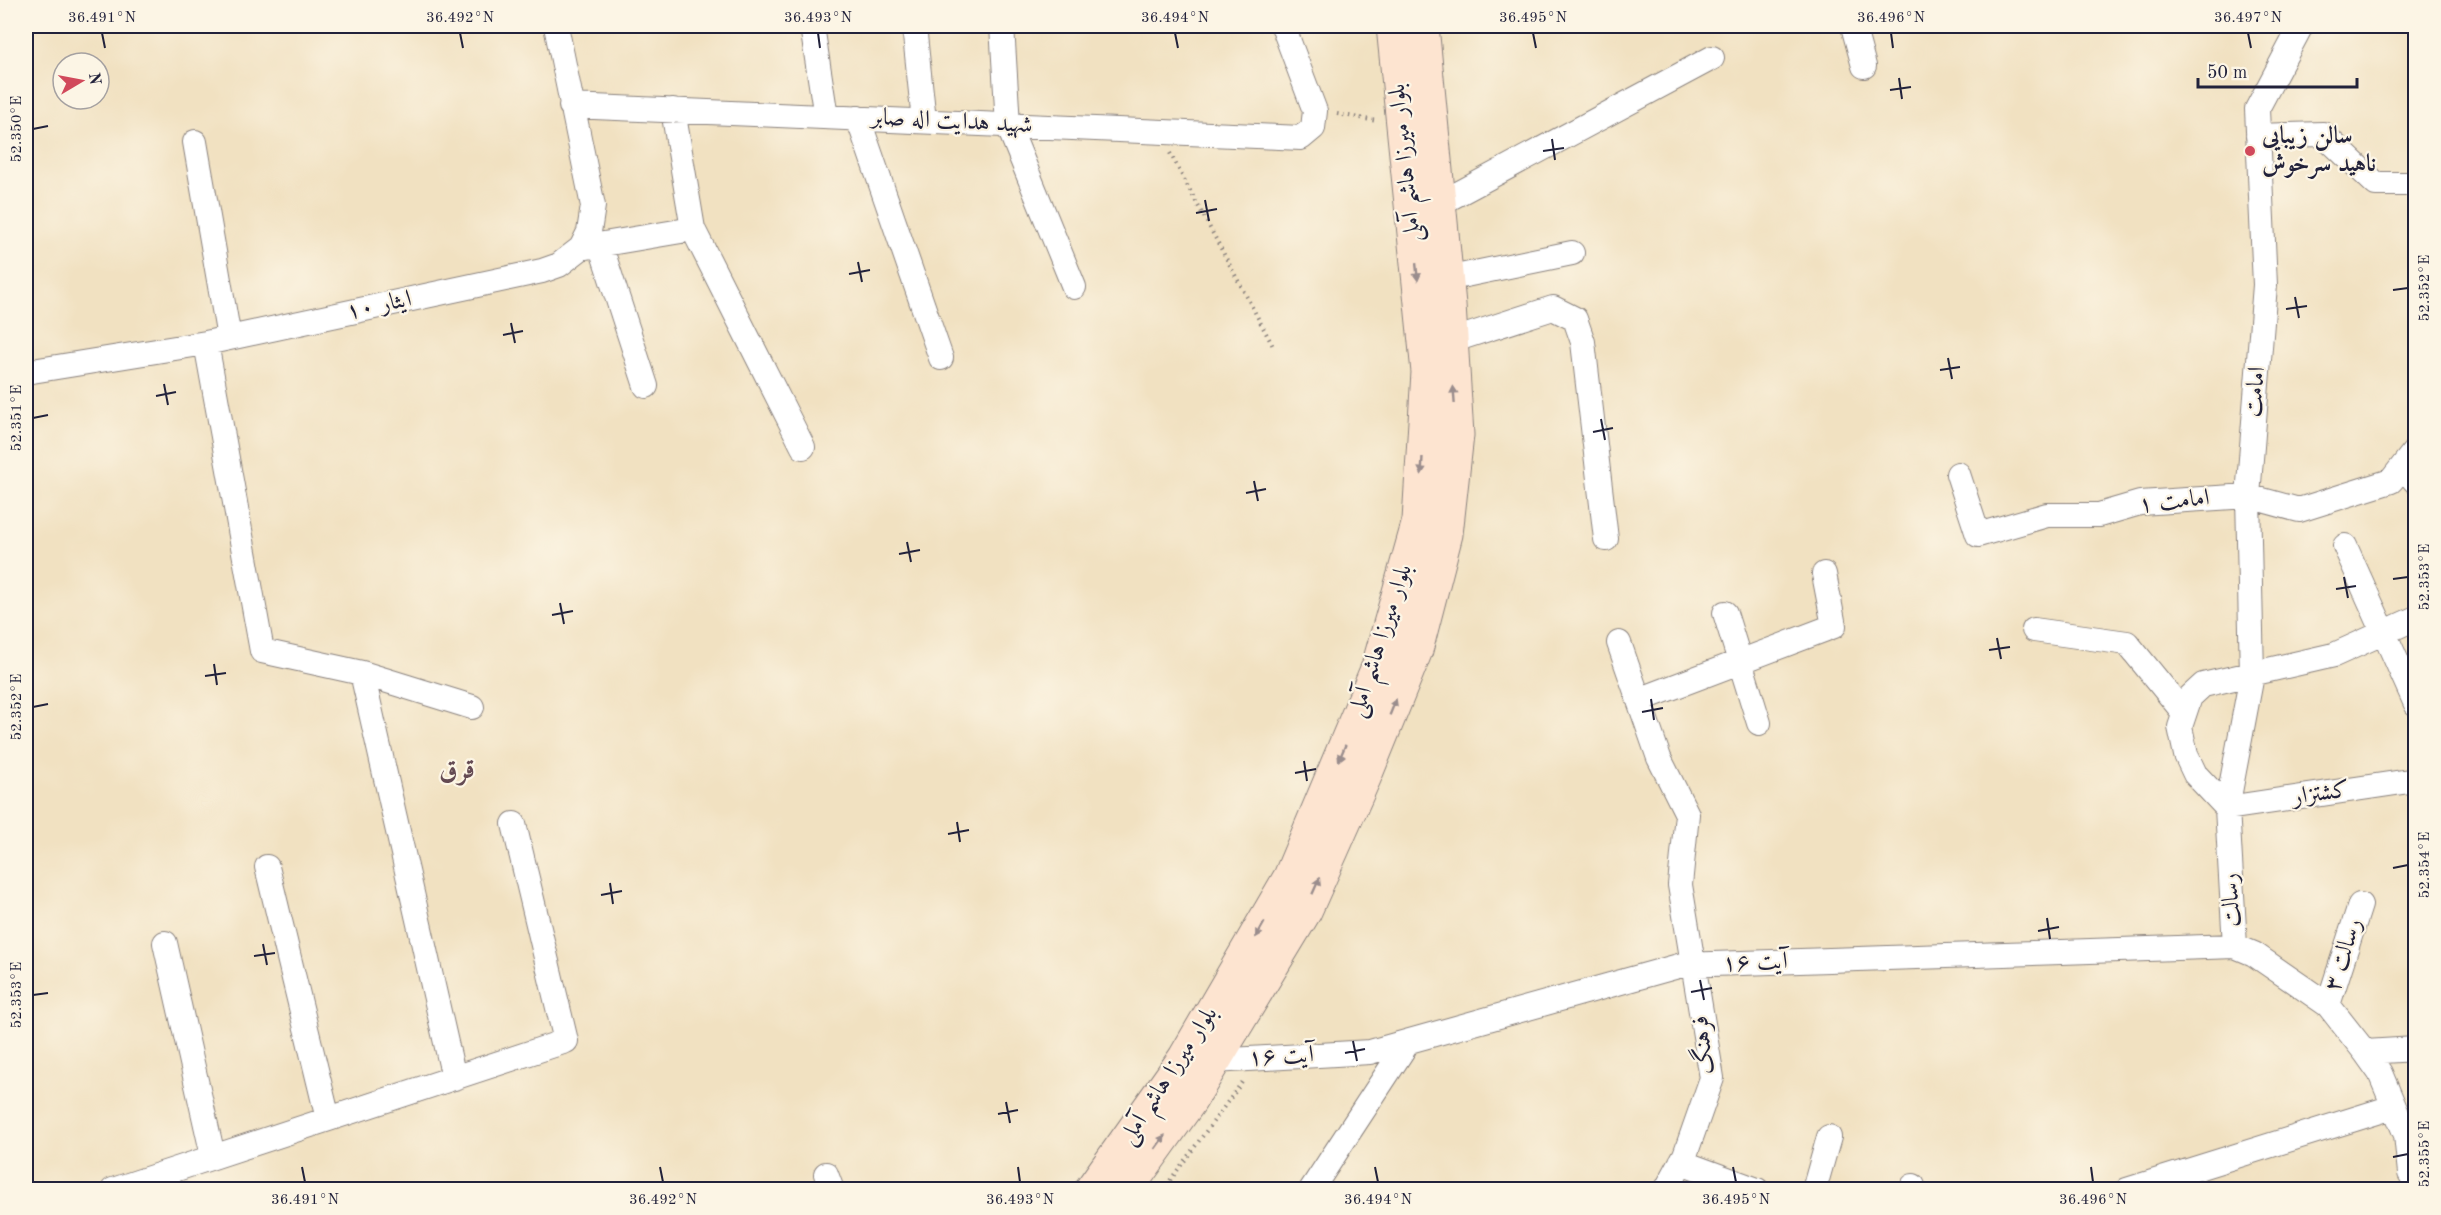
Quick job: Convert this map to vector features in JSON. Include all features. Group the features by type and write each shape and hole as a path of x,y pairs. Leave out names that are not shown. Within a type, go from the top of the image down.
{"main road":[{"name":"بلوار میرزا هاشم آملی","path":"1091,1190 1184,1059 1290,877 1378,667 1419,521 1428,372 1421,165 1392,26"},
{"name":"بلوار میرزا هاشم آملی","path":"1411,119 1422,26"},
{"name":"بلوار میرزا هاشم آملی","path":"1126,1190 1190,1101 1305,911 1365,776 1416,650 1446,534 1457,435 1439,204 1421,165"}],"street":[{"path":"556,26 571,106 593,196 589,232 590,246 646,386"},
{"path":"812,26 826,117"},
{"path":"914,26 924,121"},
{"path":"1002,26 1008,125 1074,287"},
{"path":"1283,26 1315,111"},
{"path":"1853,26 1864,66"},
{"name":"امامت","path":"2252,675 2248,496 2265,285 2257,109 2301,26"},
{"path":"1439,204 1712,58"},
{"name":"شهید هدایت اله صابر","path":"571,106 1301,138 1313,128 1315,111"},
{"path":"673,110 693,229 803,447"},
{"path":"858,118 941,358"},
{"path":"2258,136 2323,134 2376,184 2415,184"},
{"path":"195,142 218,341 262,651 362,673 472,707"},
{"path":"590,246 693,229"},
{"name":"ایثار ۱۰","path":"26,372 218,341 542,271 559,265 590,246"},
{"path":"1446,279 1572,253"},
{"path":"1451,341 1553,308 1575,320 1583,342 1606,539"},
{"name":"امامت ۱","path":"1958,474 1978,535 2047,515 2099,515 2140,503 2248,496 2299,510 2391,481 2415,449"},
{"path":"2344,546 2415,704"},
{"path":"1639,700 1834,626 1824,574"},
{"path":"1725,613 1759,723"},
{"path":"2227,808 2194,774 2186,755 2180,727 2190,697 2203,685 2334,656 2415,618"},
{"path":"2034,630 2127,643 2184,712"},
{"name":"فرهنگ","path":"1619,643 1659,758 1687,814 1680,885 1712,1078 1681,1162 1666,1190"},
{"path":"362,673 454,1078"},
{"name":"رسالت","path":"2252,675 2227,808 2235,946 2254,954 2328,1005 2366,1052 2379,1073 2393,1107 2410,1135 2410,1173 2415,1183"},
{"name":"کشتزار","path":"2227,808 2415,780"},
{"path":"113,1190 566,1041 514,824"},
{"path":"267,867 328,1119"},
{"name":"رسالت ۳","path":"2328,1005 2360,905"},
{"path":"165,943 213,1156"},
{"name":"آیت ۱۶","path":"1214,1061 1370,1052 1682,965 2235,946"},
{"path":"1311,1190 1408,1042"},
{"path":"2366,1052 2415,1049"},
{"path":"2127,1190 2393,1107"},
{"path":"1814,1190 1829,1137"},
{"path":"1681,1162 1757,1190"}],"path":[{"path":"1315,111 1411,119"},
{"path":"1158,132 1274,348"},
{"path":"1163,1190 1260,1058"}],"place":[{"name":"سالن زیبایی ناهید سرخوش","path":"2250,151"}],"district":[{"name":"قرق","path":"457,770"}]}
